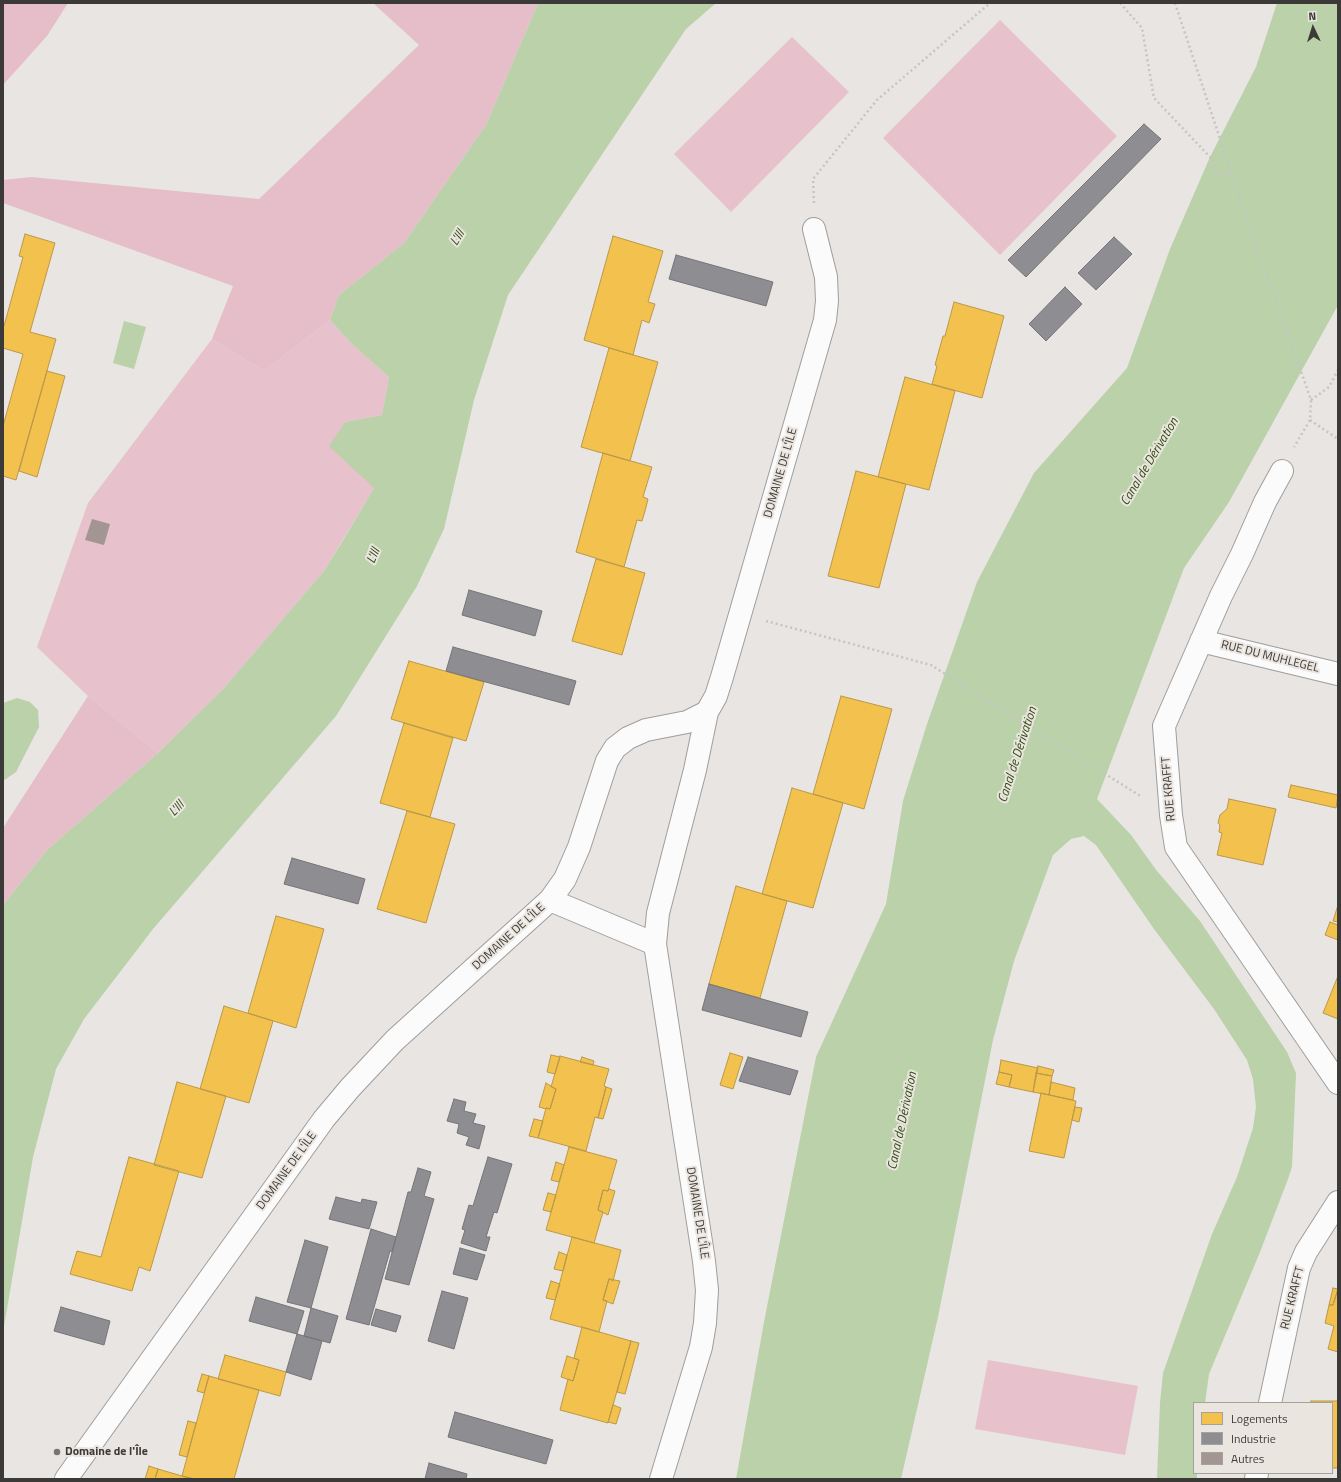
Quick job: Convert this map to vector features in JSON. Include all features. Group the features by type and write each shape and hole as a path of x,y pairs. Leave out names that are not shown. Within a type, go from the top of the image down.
{"street":[{"name":"DOMAINE DE L'ÎLE","path":"662,1479 701,1347 705,1322 707,1290 704,1261 655,944 658,913 696,770 707,712 716,696 741,614 825,320 827,301 826,276 814,229"},
{"name":"RUE KRAFFT","path":"1282,471 1265,502 1201,641 1164,726 1171,815 1176,847 1338,1083"},
{"name":"RUE DU MUHLEGEL","path":"1201,641 1338,674"},
{"name":"DOMAINE DE L'ÎLE","path":"66,1479 324,1119 350,1088 395,1040 550,900 565,879 580,847 607,760 615,748 628,738 646,730 687,722 707,712"},
{"name":"DOMAINE DE L'ÎLE","path":"550,900 655,944"},
{"name":"RUE KRAFFT","path":"1270,1402 1299,1268 1306,1252 1338,1202"}],"path":[{"path":"814,229 813,179 877,100 990,3"},
{"path":"1120,3 1142,28 1154,98 1210,157 1219,175 1232,175"},
{"path":"1175,3 1232,175 1311,400 1310,420 1282,471"},
{"path":"1311,400 1329,387 1338,370"},
{"path":"1310,420 1338,439"},
{"path":"741,614 931,665 1144,798"}],"shaded area":[{"path":"3,3 68,3 47,36 3,85"},
{"path":"373,3 538,3 486,125 404,243 339,295 330,320 264,371 212,339 233,286 3,203 3,180 31,177 259,199 419,45"},
{"path":"1000,20 1117,136 1000,255 883,138"},
{"path":"792,37 849,92 731,212 674,154"},
{"path":"330,320 352,344 389,377 382,415 345,422 374,488 324,571 224,688 158,753 88,696 37,647 88,503 212,339 264,371"},
{"path":"88,696 158,753 47,850 3,905 3,828"},
{"path":"988,1360 1138,1386 1125,1455 975,1429"}],"water":[{"name":"L'Ill","path":"538,3 716,3 686,29 508,295 474,400 444,529 417,586 336,716 153,929 84,1019 56,1069 33,1157 3,1332 3,905 47,850 158,753 224,688 324,571 342,542 374,488 329,446 345,422 382,415 389,377 352,344 330,320 339,295 404,243 486,125"},
{"name":"Canal de Dérivation","path":"1277,3 1338,3 1338,305 1229,502 1184,568 1097,799 1131,835 1157,871 1200,921 1287,1052 1296,1073 1292,1167 1260,1252 1209,1374 1205,1402 1193,1402 1193,1474 1197,1474 1197,1479 1157,1479 1160,1403 1163,1373 1212,1234 1237,1177 1253,1128 1256,1107 1253,1079 1247,1060 1214,1009 1154,929 1096,845 1084,836 1071,839 1053,855 1014,961 993,1040 938,1317 901,1479 736,1479 764,1322 816,1057 886,904 903,801 927,724 977,582 1034,473 1127,368 1170,249 1210,157 1256,67"},
{"path":"124,321 146,327 134,369 113,363"},
{"path":"17,698 30,702 38,710 39,727 16,772 3,781 3,703"}],"building: Logements":[{"path":"25,234 55,243 30,332 56,339 16,480 3,476 3,426 23,354 3,348 3,325 4,326 23,257 19,256"},
{"path":"613,236 663,251 648,302 655,304 649,323 642,320 633,355 584,340"},
{"path":"954,302 1004,316 982,398 932,384 937,366 935,365 943,336 945,336"},
{"path":"609,348 658,362 630,461 581,447"},
{"path":"47,371 65,376 37,477 19,471"},
{"path":"905,377 955,391 929,490 878,477"},
{"path":"603,453 652,467 643,497 648,499 645,511 642,521 637,520 624,567 576,552"},
{"path":"856,471 906,484 879,588 828,576"},
{"path":"596,559 645,573 622,655 572,641"},
{"path":"409,661 484,682 466,741 391,719"},
{"path":"841,696 892,709 864,809 813,794"},
{"path":"404,723 453,738 430,817 380,803"},
{"path":"1291,785 1338,795 1336,808 1288,797"},
{"path":"792,788 843,803 813,908 762,894"},
{"path":"1229,799 1276,809 1263,865 1217,855 1222,833 1219,832 1220,825 1218,823 1220,815 1227,809"},
{"path":"407,811 455,824 426,923 377,909"},
{"path":"736,886 787,901 760,998 709,984"},
{"path":"1338,905 1338,922 1333,921"},
{"path":"276,916 324,929 296,1028 248,1013"},
{"path":"1330,922 1338,925 1338,940 1325,935"},
{"path":"1338,976 1338,1019 1323,1013"},
{"path":"224,1006 273,1021 249,1103 200,1089"},
{"path":"730,1053 743,1057 733,1089 720,1085"},
{"path":"551,1055 560,1057 555,1074 547,1072"},
{"path":"560,1056 609,1069 598,1118 595,1117 586,1151 538,1138 546,1108 550,1109 556,1089 551,1087"},
{"path":"582,1057 594,1061 593,1065 580,1062"},
{"path":"1001,1060 1038,1068 1033,1092 1009,1087 1012,1075 999,1072"},
{"path":"1038,1066 1054,1070 1052,1076 1036,1073"},
{"path":"999,1072 1012,1075 1009,1087 996,1084"},
{"path":"1036,1073 1052,1076 1049,1095 1033,1092"},
{"path":"177,1082 226,1096 202,1178 154,1165"},
{"path":"1051,1082 1075,1088 1073,1100 1049,1095"},
{"path":"546,1083 556,1089 550,1109 539,1107"},
{"path":"606,1087 612,1089 603,1119 598,1118"},
{"path":"1041,1093 1076,1101 1064,1158 1029,1151"},
{"path":"1075,1107 1082,1108 1079,1122 1072,1120"},
{"path":"534,1119 543,1121 538,1138 529,1136"},
{"path":"569,1147 617,1160 608,1191 603,1190 598,1210 603,1212 594,1243 546,1230"},
{"path":"129,1157 179,1171 150,1271 139,1267 132,1291 70,1274 77,1251 101,1257"},
{"path":"556,1162 564,1165 559,1182 551,1180"},
{"path":"609,1189 615,1191 608,1215 598,1210 603,1190 608,1191"},
{"path":"548,1193 556,1195 551,1212 543,1210"},
{"path":"572,1237 621,1250 613,1281 609,1279 603,1300 607,1301 599,1332 550,1319"},
{"path":"559,1252 567,1255 563,1271 554,1269"},
{"path":"609,1279 620,1281 613,1304 603,1300"},
{"path":"551,1281 560,1284 555,1300 546,1298"},
{"path":"1333,1288 1338,1289 1333,1305 1329,1305"},
{"path":"1338,1289 1338,1352 1328,1349 1334,1326 1325,1323 1329,1305 1333,1305"},
{"path":"582,1327 631,1341 608,1423 560,1410 568,1379 573,1381 579,1360 574,1358"},
{"path":"631,1341 639,1343 625,1394 617,1392"},
{"path":"225,1355 286,1372 280,1396 218,1379"},
{"path":"567,1356 579,1360 573,1381 561,1377"},
{"path":"202,1374 209,1376 204,1393 197,1391"},
{"path":"209,1376 259,1390 234,1479 194,1479 182,1476"},
{"path":"1338,1401 1338,1468 1333,1468 1333,1402 1311,1402"},
{"path":"613,1405 621,1408 616,1424 608,1422"},
{"path":"188,1421 196,1423 187,1457 179,1455"},
{"path":"149,1466 158,1469 155,1479 145,1479"},
{"path":"158,1469 182,1476 194,1479 155,1479"}],"building: Industrie":[{"path":"1144,124 1161,139 1026,277 1008,260"},
{"path":"1114,237 1132,254 1096,290 1078,273"},
{"path":"676,255 773,282 766,306 669,279"},
{"path":"1065,287 1082,304 1046,341 1029,324"},
{"path":"469,590 542,611 535,636 462,615"},
{"path":"453,647 576,681 569,705 446,671"},
{"path":"292,858 365,879 358,904 284,884"},
{"path":"709,984 808,1012 801,1037 702,1010"},
{"path":"748,1057 798,1071 790,1095 739,1081"},
{"path":"454,1099 466,1102 464,1111 476,1114 473,1123 485,1126 479,1149 466,1145 469,1137 457,1133 459,1124 447,1121"},
{"path":"488,1157 512,1164 497,1213 494,1212 486,1237 490,1237 486,1251 461,1243 465,1230 462,1229 469,1205 473,1206"},
{"path":"418,1168 431,1172 424,1196 434,1199 409,1285 385,1279 408,1192 411,1192"},
{"path":"336,1197 361,1203 362,1199 377,1202 369,1229 329,1219"},
{"path":"371,1229 396,1237 392,1252 390,1251 369,1325 346,1319"},
{"path":"305,1240 328,1247 311,1308 287,1302"},
{"path":"460,1248 485,1255 477,1280 453,1274"},
{"path":"442,1291 468,1298 454,1349 428,1341"},
{"path":"256,1297 304,1311 297,1334 249,1321"},
{"path":"61,1307 110,1321 104,1345 54,1331"},
{"path":"311,1308 338,1316 330,1343 304,1336"},
{"path":"376,1309 401,1316 396,1332 371,1325"},
{"path":"297,1334 322,1341 311,1380 286,1372"},
{"path":"455,1412 553,1440 546,1464 448,1437"},
{"path":"429,1463 467,1474 466,1479 425,1479"}],"building: Autres":[{"path":"92,519 110,524 104,545 85,540"}],"place":[{"name":"Domaine de l'Île","path":"57,1452"}]}
